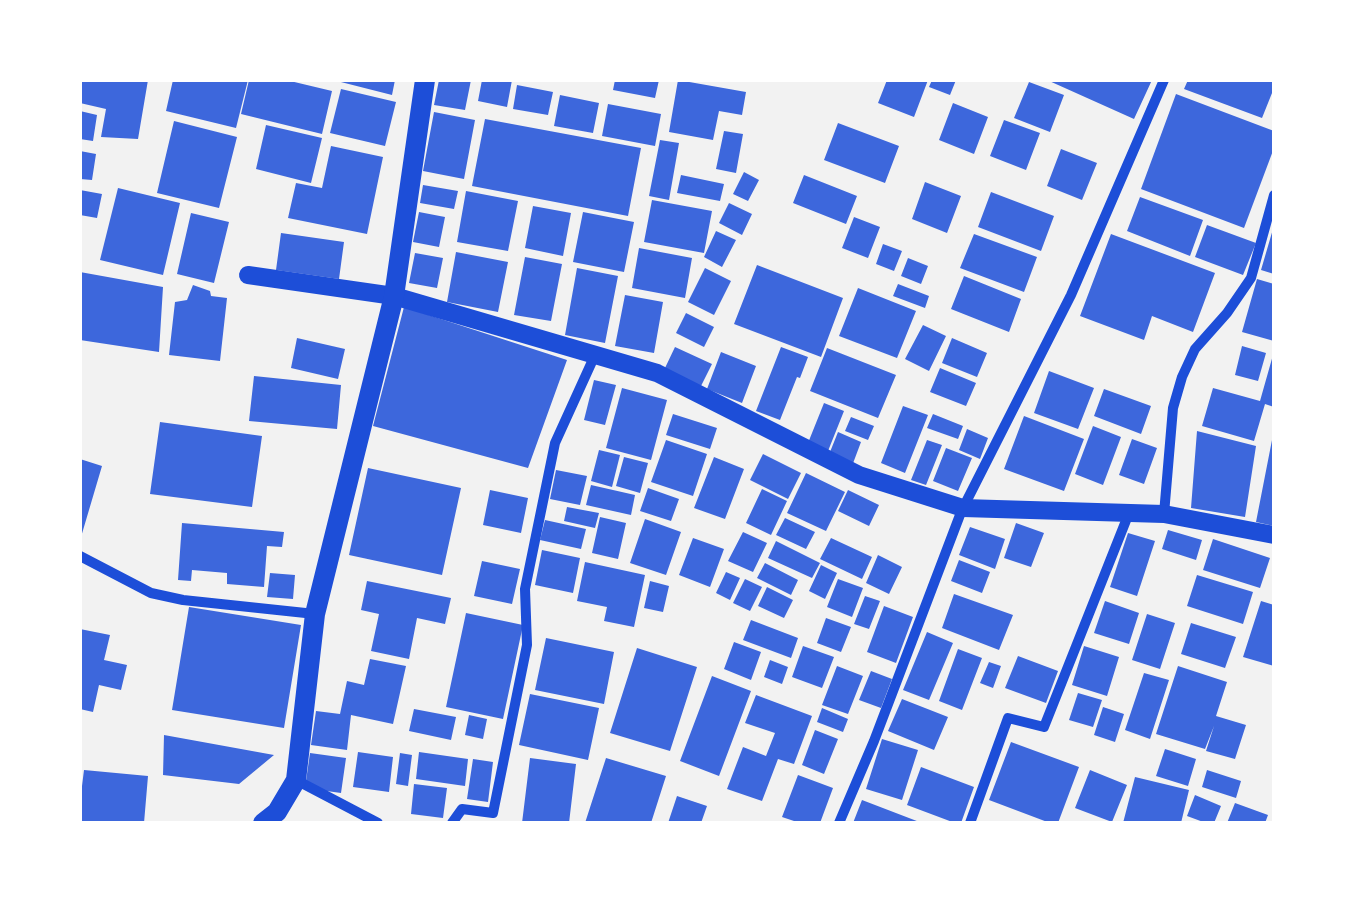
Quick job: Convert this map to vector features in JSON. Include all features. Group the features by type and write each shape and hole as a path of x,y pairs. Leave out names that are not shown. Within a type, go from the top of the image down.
{"main road":[{"path":"263,823 277,812 296,780 314,614 394,296 425,80"}],"street":[{"path":"839,823 963,508 1072,295 1164,80"},
{"path":"1164,514 1174,408 1182,376 1195,349 1251,278 1274,195"},
{"path":"248,275 394,296 657,373 860,475 963,508 1164,514 1274,535"},
{"path":"452,823 462,808 493,814 526,644 525,589 556,444 595,355"},
{"path":"970,823 1008,718 1044,726 1129,513"},
{"path":"80,556 152,593 182,600 314,614"},
{"path":"296,780 378,823"}],"building":[{"path":"80,80 148,80 138,139 101,137 106,109 80,103"},
{"path":"173,80 248,80 236,128 166,111"},
{"path":"249,80 286,80 332,91 322,134 241,114"},
{"path":"333,80 395,80 392,95"},
{"path":"439,80 471,80 465,110 434,105"},
{"path":"482,80 512,80 507,107 478,101"},
{"path":"615,80 659,80 655,98 613,90"},
{"path":"678,80 746,92 742,115 719,111 713,140 669,132"},
{"path":"887,80 928,80 914,117 878,103"},
{"path":"932,80 956,80 950,95 929,87"},
{"path":"1047,80 1152,80 1134,119"},
{"path":"1188,80 1274,80 1274,88 1262,118 1184,89"},
{"path":"1029,82 1064,95 1050,132 1014,118"},
{"path":"517,85 553,92 548,115 513,109"},
{"path":"341,89 396,102 385,146 330,133"},
{"path":"1176,94 1274,131 1274,148 1244,228 1141,189"},
{"path":"560,95 599,103 593,133 554,126"},
{"path":"953,103 988,117 974,154 939,140"},
{"path":"608,104 661,114 655,146 602,136"},
{"path":"80,111 97,115 93,141 80,139"},
{"path":"434,112 475,120 464,179 423,171"},
{"path":"485,119 641,148 628,216 472,186"},
{"path":"1004,120 1040,133 1026,170 990,156"},
{"path":"174,121 237,137 219,208 157,193"},
{"path":"838,123 899,146 885,183 824,160"},
{"path":"266,125 322,138 311,183 256,169"},
{"path":"724,131 743,134 736,173 716,169"},
{"path":"660,140 679,143 669,200 649,196"},
{"path":"331,146 383,157 367,234 288,218 296,183 322,188"},
{"path":"1061,149 1097,163 1082,200 1047,186"},
{"path":"80,151 96,154 92,180 80,179"},
{"path":"744,172 759,180 748,201 733,194"},
{"path":"681,175 724,184 720,201 677,193"},
{"path":"804,175 857,196 846,224 793,203"},
{"path":"925,182 961,196 947,233 912,219"},
{"path":"423,185 458,191 454,209 420,203"},
{"path":"118,188 180,203 163,275 100,260"},
{"path":"80,190 102,194 97,218 80,215"},
{"path":"466,191 518,201 508,251 457,242"},
{"path":"991,192 1054,216 1041,251 978,227"},
{"path":"1140,197 1203,220 1190,256 1127,231"},
{"path":"652,200 712,211 704,253 644,242"},
{"path":"729,203 752,214 742,235 719,223"},
{"path":"533,206 571,213 563,256 525,248"},
{"path":"419,212 445,217 439,247 413,242"},
{"path":"583,212 634,222 624,272 573,262"},
{"path":"191,213 229,222 214,283 177,274"},
{"path":"854,217 880,227 868,258 842,248"},
{"path":"1207,225 1256,243 1243,275 1195,257"},
{"path":"1274,229 1274,274 1261,270"},
{"path":"716,231 736,240 722,267 704,257"},
{"path":"281,233 344,242 339,279 276,270"},
{"path":"974,234 1037,257 1024,292 960,268"},
{"path":"1111,234 1215,273 1193,332 1152,316 1144,340 1080,316"},
{"path":"883,244 902,251 894,271 876,264"},
{"path":"639,248 692,258 685,298 632,288"},
{"path":"456,252 508,262 498,312 447,302"},
{"path":"415,253 443,258 437,288 409,283"},
{"path":"525,257 562,264 551,321 514,315"},
{"path":"908,258 928,266 921,284 901,276"},
{"path":"757,265 843,298 821,357 734,324"},
{"path":"577,268 618,276 605,343 565,335"},
{"path":"705,268 731,281 714,315 688,302"},
{"path":"80,272 163,287 159,352 80,340"},
{"path":"964,276 1021,299 1009,332 951,309"},
{"path":"1257,279 1274,284 1274,341 1242,332"},
{"path":"898,284 929,296 925,308 893,296"},
{"path":"193,285 210,291 211,296 227,298 220,361 169,355 175,302 187,300"},
{"path":"858,288 916,311 897,358 839,336"},
{"path":"625,295 663,302 654,353 615,346"},
{"path":"404,307 567,360 528,468 373,426"},
{"path":"686,313 714,327 704,347 676,333"},
{"path":"923,325 946,336 929,371 905,359"},
{"path":"297,338 345,349 338,379 291,368"},
{"path":"952,338 987,353 977,377 942,363"},
{"path":"1242,346 1266,353 1258,381 1235,375"},
{"path":"675,347 712,364 701,386 665,368"},
{"path":"781,347 808,357 780,420 756,411"},
{"path":"827,348 896,375 878,418 810,391"},
{"path":"721,352 756,366 742,403 707,389"},
{"path":"1273,355 1274,407 1265,404 1254,441 1202,426 1213,388 1260,401"},
{"path":"940,368 976,383 966,406 930,392"},
{"path":"1049,371 1094,388 1078,429 1034,413"},
{"path":"254,376 341,385 337,429 249,421"},
{"path":"594,380 616,385 605,425 584,420"},
{"path":"622,388 667,400 651,460 606,448"},
{"path":"1104,389 1151,406 1141,434 1094,416"},
{"path":"824,403 844,411 828,451 808,443"},
{"path":"903,406 928,415 905,473 881,463"},
{"path":"673,414 717,428 710,449 666,435"},
{"path":"933,414 963,426 958,439 927,428"},
{"path":"1024,416 1084,439 1064,491 1004,469"},
{"path":"851,417 874,426 868,440 845,431"},
{"path":"160,422 262,436 252,507 150,494"},
{"path":"1093,426 1121,437 1103,485 1075,474"},
{"path":"967,429 988,438 980,459 959,450"},
{"path":"1197,431 1256,446 1245,517 1191,508"},
{"path":"838,432 861,442 852,466 828,457"},
{"path":"1132,439 1157,448 1144,484 1119,475"},
{"path":"666,440 707,454 693,496 651,482"},
{"path":"927,440 942,445 926,485 911,480"},
{"path":"1274,440 1274,526 1256,522"},
{"path":"946,448 972,458 958,491 933,481"},
{"path":"599,450 620,455 612,487 591,481"},
{"path":"763,454 801,473 788,499 750,480"},
{"path":"624,457 648,463 640,493 616,486"},
{"path":"714,457 744,469 725,519 694,508"},
{"path":"80,459 102,466 81,537 80,536"},
{"path":"368,468 461,488 442,575 349,555"},
{"path":"556,470 587,476 580,505 550,499"},
{"path":"806,473 845,492 826,531 787,513"},
{"path":"591,485 635,495 631,515 586,505"},
{"path":"648,488 679,499 671,521 640,511"},
{"path":"762,489 787,501 771,535 746,523"},
{"path":"490,490 528,498 521,533 483,525"},
{"path":"848,490 879,505 869,526 838,511"},
{"path":"567,507 599,513 595,528 564,521"},
{"path":"600,517 626,523 618,559 592,553"},
{"path":"785,518 815,532 806,549 776,535"},
{"path":"645,519 681,532 666,575 630,563"},
{"path":"545,520 586,529 581,549 540,540"},
{"path":"182,523 284,532 282,547 267,546 264,587 227,584 227,573 192,570 191,581 178,580"},
{"path":"1016,523 1044,533 1031,567 1004,558"},
{"path":"970,527 1005,539 995,569 959,555"},
{"path":"1168,530 1202,540 1196,560 1162,549"},
{"path":"743,532 767,543 753,572 728,561"},
{"path":"1128,533 1155,541 1137,596 1110,587"},
{"path":"693,538 724,549 710,587 679,575"},
{"path":"831,538 872,557 862,579 820,559"},
{"path":"1213,539 1270,558 1260,588 1203,570"},
{"path":"776,541 820,563 812,578 768,558"},
{"path":"542,550 580,558 573,593 535,585"},
{"path":"878,555 902,567 889,594 866,583"},
{"path":"959,560 990,572 982,593 951,581"},
{"path":"482,561 520,569 512,604 474,596"},
{"path":"585,562 645,575 634,627 604,621 607,607 577,601"},
{"path":"765,563 798,580 791,595 757,578"},
{"path":"821,565 837,573 825,599 809,591"},
{"path":"726,572 740,578 730,600 716,593"},
{"path":"270,573 295,575 293,599 267,597"},
{"path":"1197,575 1253,592 1243,624 1187,606"},
{"path":"745,579 762,587 750,611 733,603"},
{"path":"838,579 863,588 852,617 827,607"},
{"path":"367,581 451,598 445,624 417,618 409,659 371,651 379,614 361,610"},
{"path":"650,581 669,586 663,612 644,608"},
{"path":"767,587 793,600 784,618 758,606"},
{"path":"954,594 1013,615 999,650 942,628"},
{"path":"865,596 880,601 869,629 854,624"},
{"path":"1105,601 1139,613 1129,644 1094,633"},
{"path":"1261,601 1274,605 1274,666 1243,657"},
{"path":"884,606 913,617 896,663 867,652"},
{"path":"189,607 301,625 284,728 172,710"},
{"path":"466,613 523,625 503,719 446,707"},
{"path":"1147,614 1175,623 1160,669 1132,660"},
{"path":"826,618 851,627 841,652 817,643"},
{"path":"751,620 798,638 791,658 743,640"},
{"path":"1191,623 1236,637 1225,668 1181,654"},
{"path":"80,629 110,635 104,660 127,665 121,690 99,685 93,712 80,709"},
{"path":"927,632 953,643 929,700 903,690"},
{"path":"546,638 614,652 604,704 535,690"},
{"path":"734,642 761,652 751,680 724,669"},
{"path":"803,646 834,657 822,688 792,677"},
{"path":"1084,646 1119,657 1107,696 1072,685"},
{"path":"637,648 697,667 670,751 610,733"},
{"path":"958,649 982,658 962,710 939,701"},
{"path":"1018,656 1058,671 1046,703 1005,688"},
{"path":"370,659 406,666 393,724 351,715 347,750 311,745 316,711 340,714 347,681 364,685"},
{"path":"770,660 788,667 782,684 764,677"},
{"path":"989,662 1001,666 993,688 980,683"},
{"path":"837,666 863,676 848,714 822,705"},
{"path":"1178,666 1227,682 1216,716 1246,725 1235,759 1206,751 1214,726 1205,749 1156,734"},
{"path":"871,671 892,679 881,708 859,700"},
{"path":"1144,673 1169,680 1150,739 1125,730"},
{"path":"712,676 751,691 719,776 680,761"},
{"path":"1078,693 1102,700 1093,727 1069,720"},
{"path":"530,694 599,708 588,760 519,745"},
{"path":"756,695 812,716 794,764 778,759 762,801 727,789 743,747 766,756 775,733 745,723"},
{"path":"902,699 948,717 934,750 888,731"},
{"path":"1103,707 1124,714 1115,742 1094,735"},
{"path":"822,708 848,719 843,732 817,722"},
{"path":"414,709 456,717 451,740 409,731"},
{"path":"469,715 487,719 483,739 465,735"},
{"path":"815,730 838,739 824,774 802,765"},
{"path":"164,735 274,755 239,784 163,775"},
{"path":"882,739 918,750 902,800 866,789"},
{"path":"1011,742 1079,767 1058,823 989,800"},
{"path":"1165,749 1196,759 1188,786 1156,776"},
{"path":"358,752 393,757 389,792 353,787"},
{"path":"419,752 468,759 465,786 416,779"},
{"path":"310,753 346,758 341,793 305,788"},
{"path":"400,753 412,755 408,786 396,784"},
{"path":"530,758 576,764 569,823 522,823"},
{"path":"606,758 666,776 651,823 585,823"},
{"path":"473,759 493,762 488,802 467,799"},
{"path":"921,767 974,787 961,823 907,805"},
{"path":"84,770 148,776 144,823 80,822"},
{"path":"1090,770 1127,785 1112,822 1075,808"},
{"path":"1207,770 1241,781 1236,798 1202,787"},
{"path":"798,775 833,788 820,823 800,823 782,817"},
{"path":"1135,777 1189,790 1181,823 1123,823"},
{"path":"414,784 447,788 443,818 411,814"},
{"path":"1195,795 1221,806 1214,823 1187,816"},
{"path":"677,796 707,806 701,823 668,823"},
{"path":"862,800 922,823 853,823"},
{"path":"1235,803 1268,815 1265,823 1227,823"}]}
